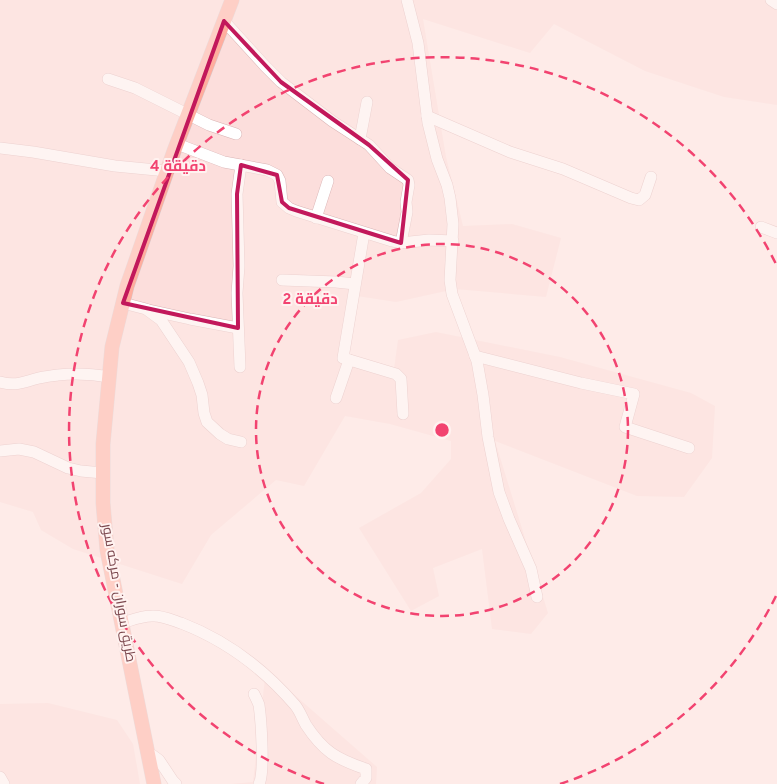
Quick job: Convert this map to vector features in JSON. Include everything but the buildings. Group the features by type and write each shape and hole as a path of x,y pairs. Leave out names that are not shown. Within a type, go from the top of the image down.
{"main road":[{"name":"طريق سوران - مركه سور","path":"154,784 107,550 103,503 103,444 112,347 127,286 167,171 232,0"}],"street":[{"path":"407,0 418,43 427,116 437,159 450,198 453,224 450,280 452,294 475,356 484,394 489,444 499,492 531,569 537,597"},
{"path":"770,0 777,4"},
{"path":"224,21 281,82 332,121 370,145 390,168 408,180 407,212 401,243"},
{"path":"108,80 136,88 209,125 236,134"},
{"path":"360,139 367,102"},
{"path":"427,116 510,152 563,169 631,198 639,200 645,195 651,177"},
{"path":"177,144 224,162 267,170 277,174 280,181 282,202 289,208 316,218 401,243 429,240 453,241"},
{"path":"0,148 115,166 167,171"},
{"path":"240,367 237,292 239,266 237,194 241,165"},
{"path":"316,218 328,180"},
{"path":"761,227 777,233"},
{"path":"364,233 343,358 396,374 401,379 403,414"},
{"path":"282,280 355,284"},
{"path":"123,303 146,310 238,328"},
{"path":"146,310 161,320 189,362 202,395 207,422 228,439 241,442"},
{"path":"475,356 581,383 634,394 625,427 689,448"},
{"path":"336,398 349,360"},
{"path":"0,382 20,384 35,379 80,373 110,377"},
{"path":"0,451 19,449 34,452 68,468 103,473"},
{"path":"122,623 136,618 153,616 169,619 198,630 236,652 268,678 297,707 320,744 336,757 366,769 366,778 362,784"},
{"path":"254,694 258,704 262,752 260,784 268,782 267,784"},
{"path":"147,784 148,752"},
{"path":"148,752 159,760 176,784"},
{"path":"0,777 4,784"}],"highlighted area":[{"path":"224,21 281,82 369,145 408,180 401,243 289,208 282,202 277,175 241,165 237,194 238,328 123,303"}],"shaded area":[{"path":"0,0 777,0 777,105 724,97 645,71 554,24 530,53 423,19 446,157 463,226 512,224 561,238 546,297 455,289 396,302 357,296 347,355 394,369 398,340 436,332 560,357 691,393 715,406 712,458 684,497 637,496 495,441 548,613 531,634 492,629 482,549 433,568 439,596 411,611 359,528 421,493 451,459 451,441 390,424 345,416 304,486 276,480 211,535 182,584 73,549 41,530 33,512 0,502"},
{"path":"266,670 377,767 376,784 231,784 253,782"},
{"path":"48,703 117,720 133,744 140,784 0,784 0,704"}]}
